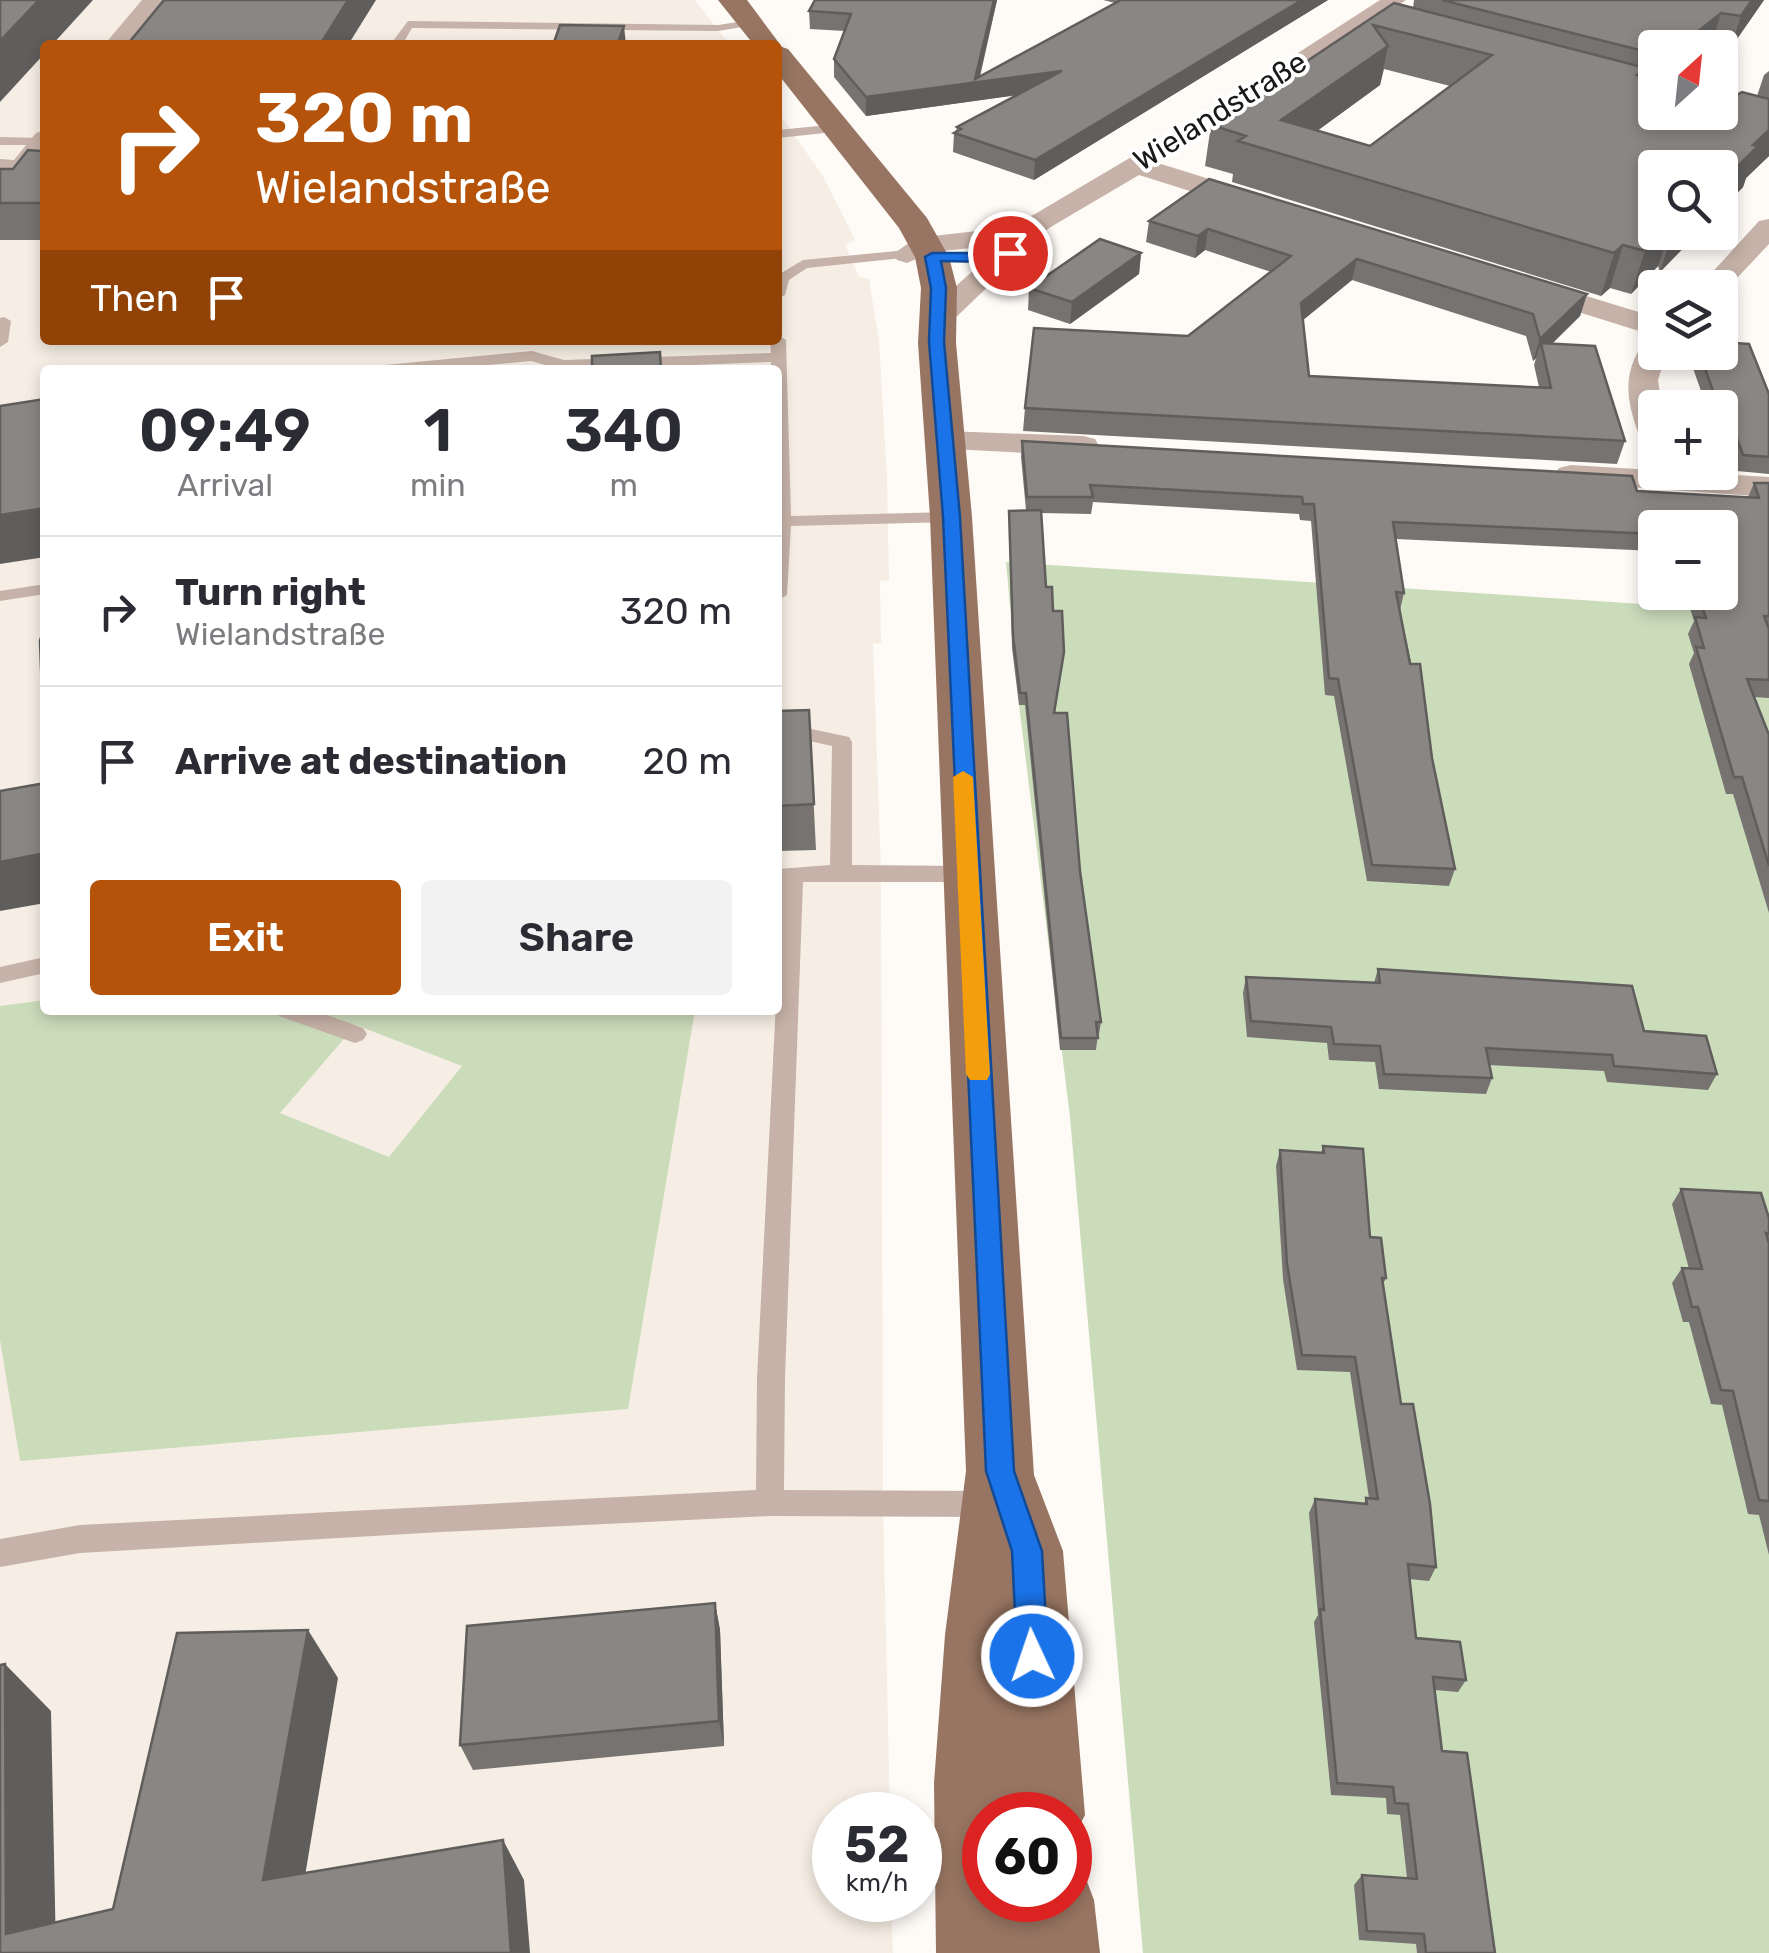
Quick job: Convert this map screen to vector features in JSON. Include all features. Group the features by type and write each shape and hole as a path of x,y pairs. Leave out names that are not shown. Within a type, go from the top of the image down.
{"main road":[{"path":"732,0 760,34"},
{"path":"782,60 887,194 892,222 922,252 922,316 938,329 951,517 998,1488 973,1783 977,1953"},
{"path":"998,1488 1027,1551 1044,1792"},
{"path":"1056,1922 1059,1953"}],"street":[{"path":"120,40 154,0"},
{"name":"Wielandstraße","path":"922,252 1000,238 1044,220 1395,0"},
{"path":"1359,23 1387,31"},
{"path":"9,173 40,144"},
{"path":"1135,165 1283,211"},
{"name":"Wielandstraße","path":"938,329 1044,220"},
{"path":"1729,270 1769,227"},
{"path":"922,252 990,258 1017,249"},
{"path":"1506,280 1638,322"},
{"path":"946,441 1112,448"},
{"path":"1537,472 1638,476"},
{"path":"1738,484 1769,487"}],"lane":[{"path":"399,40 408,24 687,26 760,34"},
{"path":"687,26 695,40"},
{"path":"782,134 838,128"},
{"path":"0,141 40,140"},
{"path":"782,278 803,264 922,252"},
{"path":"783,254 803,264"},
{"path":"0,322 4,322 0,342"},
{"path":"587,365 778,348"},
{"path":"438,365 532,356 558,365"},
{"path":"782,521 951,517"},
{"path":"0,596 40,590"},
{"path":"782,729 842,742 841,872"},
{"path":"782,983 785,875 968,874"},
{"path":"0,975 40,966"},
{"path":"301,1015 355,1034"},
{"path":"770,1504 781,1015"},
{"path":"0,1553 80,1538 770,1504 998,1488"}],"shaded area":[{"path":"0,0 695,0 726,40 40,40 40,345 782,345 782,118 823,176 855,240 845,245 859,277 869,279 879,340 887,479 889,580 880,581 881,643 873,644 881,872 883,1506 889,1792 812,1792 812,1922 892,1922 893,1953 0,1953"}],"green space":[{"path":"1006,562 1638,604 1638,610 1738,610 1738,595 1769,596 1769,1953 1143,1953 1070,1117 1019,705"},
{"path":"40,1001 40,1015 694,1015 628,1409 20,1461 0,1340 0,1006","holes":["356,1025 462,1066 389,1157 280,1113"]}],"building":[{"path":"0,0 39,0 0,41"},
{"path":"164,0 348,0 323,40 131,40"},
{"path":"815,0 994,0 975,79 1121,0 1302,0 1035,160 954,133 961,129 957,127 1062,71 866,97 834,59 851,14 809,11"},
{"path":"1442,0 1752,0 1741,16 1721,13 1700,30 1638,30 1638,50"},
{"path":"1394,3 1638,66 1638,130 1738,130 1738,94 1769,99 1769,130 1738,166 1738,150 1638,150 1638,249 1623,245 1614,253 1238,141 1246,136 1211,125","holes":["1373,25 1492,55 1370,146 1281,120 1388,46"]},
{"path":"560,25 624,26 619,40 555,40"},
{"path":"28,150 40,151 40,203 0,203 0,169 13,169"},
{"path":"1209,179 1587,294 1540,339 1533,314 1357,259 1301,303 1309,376 1551,388 1541,343 1595,346 1625,441 1025,408 1034,328 1188,336 1291,256 1208,229 1198,236 1149,221"},
{"path":"1100,239 1141,253 1072,302 1029,288"},
{"path":"1738,343 1749,344 1769,394 1769,457 1743,455 1738,441 1738,390 1713,390 1706,370 1738,370"},
{"path":"660,352 661,365 592,365 592,356"},
{"path":"40,400 40,509 0,515 0,406"},
{"path":"1022,441 1632,476 1637,491 1759,498 1754,483 1769,483 1769,616 1764,616 1769,629 1769,680 1747,679 1769,735 1769,866 1742,777 1734,777 1696,647 1704,648 1695,617 1706,618 1703,610 1738,610 1738,510 1638,510 1638,533 1393,522 1404,593 1396,592 1410,664 1420,664 1432,758 1455,869 1372,865 1338,679 1329,678 1314,504 1303,504 1302,497 1090,485 1093,497 1027,497"},
{"path":"1041,510 1046,587 1052,587 1053,611 1062,611 1064,652 1054,713 1067,713 1080,871 1101,1022 1096,1022 1098,1038 1061,1038 1026,693 1020,693 1013,636 1009,511"},
{"path":"809,710 814,804 782,806 782,711"},
{"path":"40,784 40,854 0,862 0,791"},
{"path":"1378,969 1632,986 1644,1031 1706,1036 1717,1074 1614,1066 1612,1055 1486,1048 1492,1078 1384,1074 1380,1046 1334,1044 1331,1027 1251,1021 1246,977 1380,983"},
{"path":"1323,1146 1363,1149 1370,1237 1381,1238 1386,1278 1382,1278 1401,1404 1413,1404 1430,1504 1436,1567 1408,1564 1416,1638 1460,1642 1466,1680 1433,1677 1442,1751 1467,1753 1495,1953 1426,1953 1424,1934 1367,1931 1362,1875 1417,1879 1408,1804 1395,1803 1393,1787 1337,1783 1320,1609 1324,1610 1315,1499 1367,1504 1366,1498 1378,1499 1355,1357 1302,1355 1287,1264 1280,1150 1324,1153"},
{"path":"1681,1189 1761,1193 1769,1218 1769,1501 1759,1500 1733,1391 1721,1390 1698,1307 1692,1307 1682,1268 1702,1269"},
{"path":"715,1603 719,1721 460,1745 467,1626"},
{"path":"308,1630 263,1880 503,1840 511,1953 0,1953 0,1665 5,1664 6,1934 113,1909 177,1633"}],"slow traffic":[{"path":"963,777 978,1074"}],"route":[{"path":"1010,253 990,258 932,257 939,288 936,342 951,517 1000,1471 1027,1551 1032,1656"}]}
